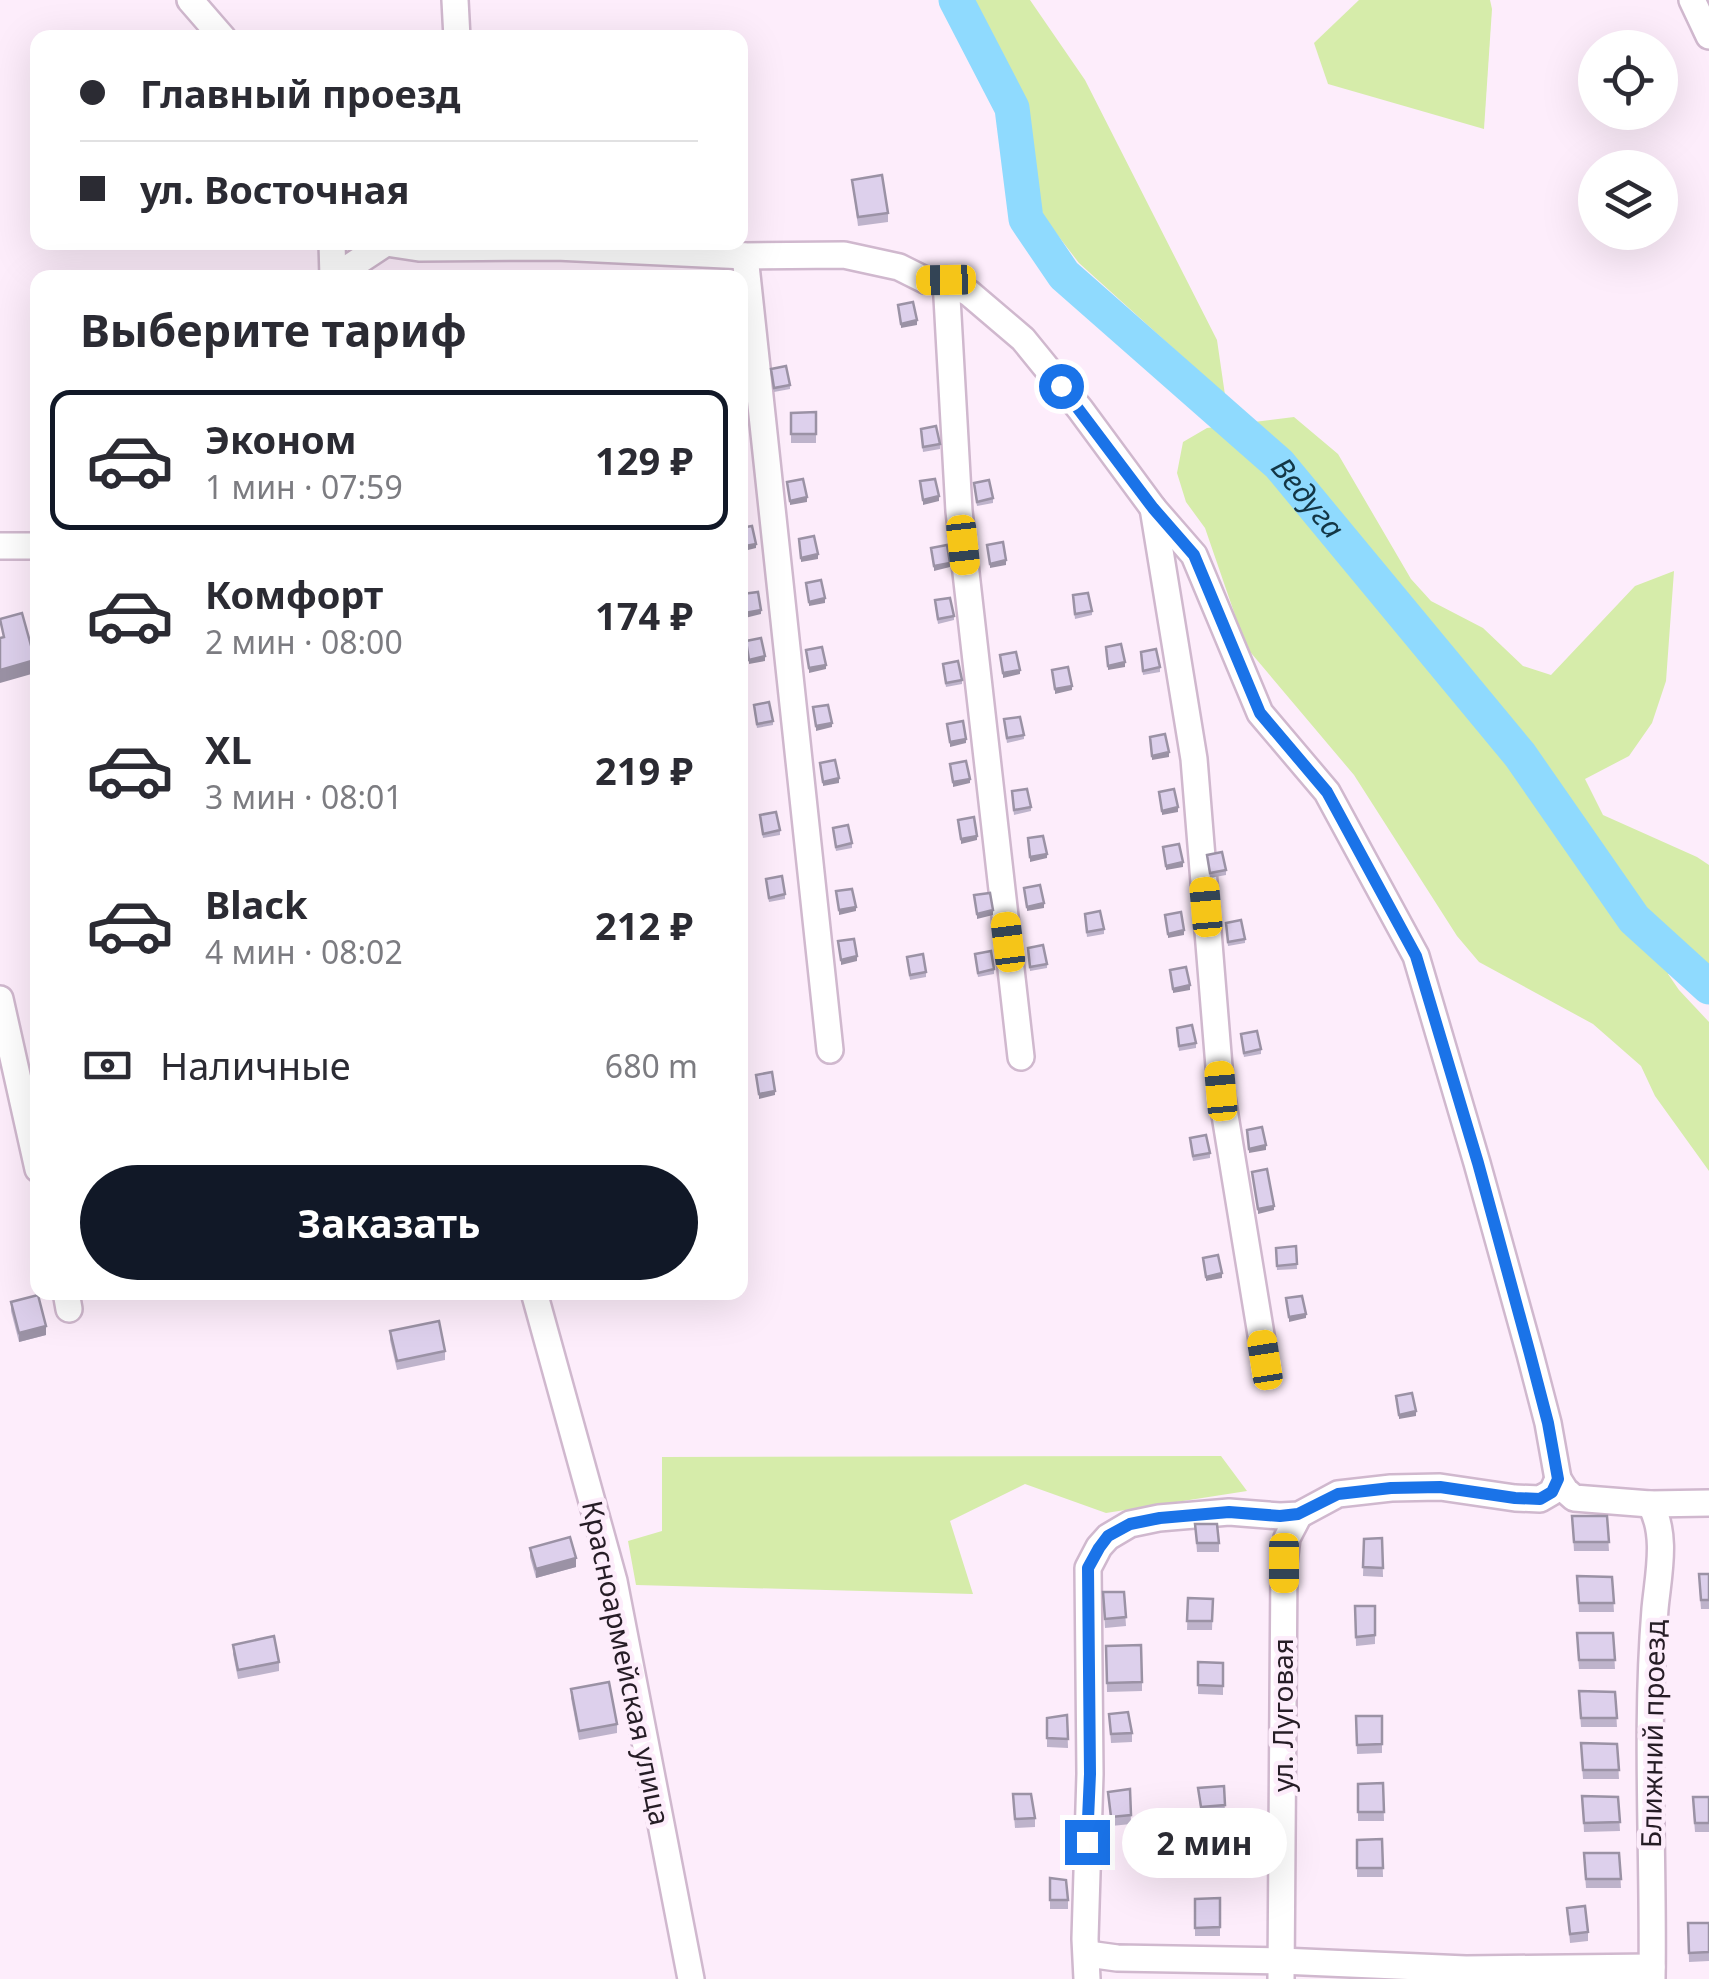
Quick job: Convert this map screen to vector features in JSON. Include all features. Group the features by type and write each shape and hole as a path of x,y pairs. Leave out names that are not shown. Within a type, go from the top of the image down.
{"street":[{"path":"190,0 216,30"},
{"path":"454,0 456,30"},
{"path":"1692,0 1709,36"},
{"path":"345,270 374,250"},
{"path":"603,250 744,256 844,255 899,268 925,280 946,280 968,293 1022,338 1194,555 1260,713 1327,792 1416,956 1535,1371 1558,1479 1574,1498 1650,1504 1709,1503"},
{"path":"744,256 746,270"},
{"path":"946,280 959,511 1021,1056"},
{"path":"748,293 830,1050"},
{"path":"1153,508 1194,759 1221,1091 1265,1360"},
{"path":"0,546 30,546"},
{"path":"0,999 30,1133"},
{"name":"Красноармейская улица","path":"536,1300 614,1581 691,1979"},
{"path":"1088,1966 1088,1568 1108,1536 1130,1524 1192,1514 1298,1514 1338,1494 1391,1488 1440,1487 1540,1499 1552,1492 1558,1479"},
{"name":"Ближний проезд","path":"1088,1966 1117,1958 1281,1970 1652,1973 1651,1659 1660,1542 1658,1515 1650,1504"},
{"name":"ул. Луговая","path":"1281,1970 1284,1563 1287,1538 1298,1514"}],"green space":[{"path":"966,0 1030,0 1085,80 1217,340 1225,395 1079,263 1043,216 1025,115"},
{"path":"1359,0 1490,0 1484,129 1328,84 1314,43"},
{"path":"1294,417 1338,454 1411,579 1431,601 1483,628 1523,666 1551,675 1635,586 1674,571 1666,681 1652,723 1629,756 1585,779 1603,815 1709,865 1709,966 1668,974 1709,1022 1709,1171 1655,1096 1641,1066 1593,1024 1479,962 1457,936 1354,775 1246,647 1205,528 1186,502 1177,473 1183,442 1207,428"},
{"path":"1221,1456 1247,1491 1106,1513 1025,1484 950,1521 973,1594 636,1585 628,1541 662,1531 662,1457"}],"building":[{"path":"882,175 888,213 858,217 852,180"},
{"path":"913,302 917,320 901,324 898,305"},
{"path":"786,366 790,385 774,388 771,369"},
{"path":"816,412 816,434 791,434 791,413"},
{"path":"936,426 940,444 923,447 921,429"},
{"path":"803,479 807,497 790,501 787,482"},
{"path":"935,479 939,496 923,500 920,481"},
{"path":"989,480 993,498 977,502 974,483"},
{"path":"752,526 756,544 748,546 748,527"},
{"path":"814,536 818,554 801,558 799,539"},
{"path":"1003,542 1006,560 990,564 987,545"},
{"path":"947,545 950,563 934,566 931,548"},
{"path":"821,580 825,598 809,602 806,583"},
{"path":"758,592 761,610 748,612 748,593"},
{"path":"1088,593 1092,611 1075,614 1073,595"},
{"path":"950,598 954,616 938,619 935,600"},
{"path":"22,613 30,642 30,661 0,670 0,638 4,637 0,619"},
{"path":"761,638 765,656 749,660 748,641"},
{"path":"1121,644 1125,662 1108,666 1106,647"},
{"path":"822,647 826,665 809,668 806,650"},
{"path":"1156,649 1160,667 1143,671 1141,652"},
{"path":"1016,652 1020,670 1003,673 1000,655"},
{"path":"958,661 962,680 946,683 943,664"},
{"path":"1068,667 1072,686 1055,689 1052,670"},
{"path":"769,702 773,721 757,724 754,705"},
{"path":"828,705 832,723 816,726 813,707"},
{"path":"1020,717 1024,735 1007,738 1004,719"},
{"path":"963,721 966,739 950,742 947,724"},
{"path":"1165,734 1169,752 1152,756 1150,737"},
{"path":"835,760 839,778 823,782 820,763"},
{"path":"966,761 970,779 953,782 950,764"},
{"path":"1027,789 1031,807 1014,810 1012,791"},
{"path":"1174,789 1178,807 1162,811 1159,792"},
{"path":"776,812 780,830 763,834 760,815"},
{"path":"974,817 977,836 961,839 958,820"},
{"path":"848,825 852,843 836,847 833,828"},
{"path":"1043,836 1047,854 1030,857 1028,838"},
{"path":"1179,844 1183,862 1166,866 1163,847"},
{"path":"1222,852 1226,870 1210,873 1207,855"},
{"path":"782,876 785,894 769,898 766,879"},
{"path":"1040,885 1044,903 1027,907 1024,888"},
{"path":"852,889 856,907 839,910 836,891"},
{"path":"990,893 993,910 977,914 974,895"},
{"path":"1100,911 1104,929 1087,932 1085,914"},
{"path":"1181,912 1184,930 1168,934 1165,915"},
{"path":"1241,920 1245,939 1228,942 1226,923"},
{"path":"854,939 857,956 841,960 838,941"},
{"path":"1043,945 1047,964 1030,967 1028,948"},
{"path":"991,951 994,969 978,973 975,954"},
{"path":"923,954 926,972 910,975 907,957"},
{"path":"1186,967 1190,985 1173,989 1170,970"},
{"path":"1192,1025 1196,1043 1179,1046 1177,1028"},
{"path":"1257,1031 1261,1049 1244,1053 1241,1034"},
{"path":"772,1072 775,1091 759,1094 756,1075"},
{"path":"1262,1127 1266,1145 1249,1149 1247,1130"},
{"path":"1206,1135 1210,1153 1193,1156 1190,1138"},
{"path":"1267,1169 1274,1206 1258,1209 1252,1172"},
{"path":"1296,1246 1297,1264 1277,1266 1276,1248"},
{"path":"1218,1255 1222,1273 1206,1277 1203,1258"},
{"path":"1302,1296 1306,1314 1289,1317 1286,1298"},
{"path":"30,1297 39,1300 46,1326 19,1333 11,1302"},
{"path":"439,1321 445,1351 397,1361 390,1331"},
{"path":"1412,1393 1416,1411 1399,1415 1396,1396"},
{"path":"1572,1516 1607,1516 1609,1542 1574,1542"},
{"path":"1195,1524 1217,1524 1219,1543 1197,1543"},
{"path":"570,1537 576,1558 536,1569 530,1548"},
{"path":"1382,1538 1383,1568 1363,1567 1364,1539"},
{"path":"1699,1574 1709,1574 1709,1600 1701,1600"},
{"path":"1577,1576 1612,1577 1614,1603 1579,1603"},
{"path":"1103,1592 1124,1592 1126,1617 1105,1619"},
{"path":"1188,1598 1213,1599 1212,1621 1187,1621"},
{"path":"1355,1606 1375,1606 1375,1635 1356,1637"},
{"path":"1577,1633 1613,1633 1615,1660 1579,1660"},
{"path":"274,1636 279,1662 238,1670 233,1645"},
{"path":"1141,1645 1142,1682 1107,1683 1106,1646"},
{"path":"1198,1662 1223,1663 1223,1686 1198,1685"},
{"path":"609,1682 617,1724 579,1731 571,1689"},
{"path":"1579,1691 1615,1692 1617,1718 1581,1718"},
{"path":"1128,1712 1132,1733 1111,1734 1109,1714"},
{"path":"1067,1715 1068,1739 1047,1738 1047,1718"},
{"path":"1356,1716 1382,1716 1382,1744 1357,1745"},
{"path":"1581,1743 1617,1744 1619,1770 1583,1770"},
{"path":"1383,1783 1384,1812 1358,1812 1358,1784"},
{"path":"1224,1786 1225,1805 1201,1807 1198,1788"},
{"path":"1130,1789 1131,1815 1111,1817 1108,1792"},
{"path":"1013,1794 1031,1794 1035,1818 1015,1819"},
{"path":"1582,1796 1618,1797 1620,1822 1584,1823"},
{"path":"1693,1797 1709,1797 1709,1823 1695,1823"},
{"path":"1382,1839 1383,1868 1357,1868 1357,1840"},
{"path":"1584,1853 1619,1853 1621,1879 1586,1879"},
{"path":"1050,1878 1066,1880 1068,1900 1050,1900"},
{"path":"1220,1898 1220,1927 1195,1928 1195,1899"},
{"path":"1585,1906 1588,1932 1570,1934 1567,1908"},
{"path":"1688,1923 1709,1923 1709,1952 1689,1953"}],"waterway":[{"name":"Ведуга","path":"956,0 1012,108 1026,219 1064,275 1279,464 1520,755 1634,919 1709,987"}],"route":[{"path":"1061,386 1153,508 1194,555 1260,713 1327,792 1416,956 1530,1354 1558,1479 1552,1492 1540,1499 1440,1487 1391,1488 1338,1494 1298,1514 1192,1514 1130,1524 1108,1536 1088,1568 1087,1842"}]}
